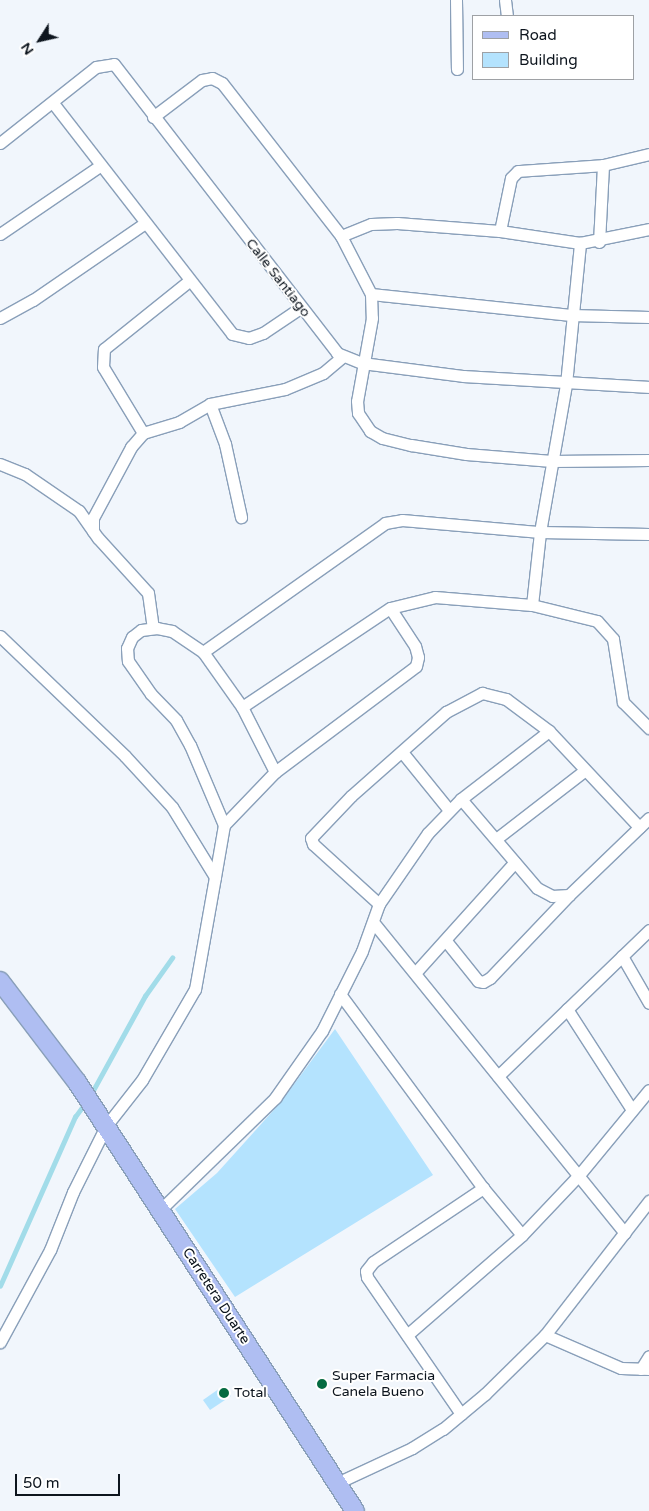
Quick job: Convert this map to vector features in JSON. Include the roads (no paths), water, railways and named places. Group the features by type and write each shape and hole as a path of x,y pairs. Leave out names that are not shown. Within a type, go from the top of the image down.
{"main road":[{"name":"Carretera Duarte","path":"0,981 77,1082 355,1511"}],"street":[{"path":"456,0 457,69"},
{"path":"505,0 506,15"},
{"name":"Calle Santiago","path":"2,137 53,103 96,67 108,63 120,69 153,117 300,308 343,356 362,363 464,376 649,388"},
{"path":"153,117 202,80 212,78 222,83 341,236 372,294 372,318 362,363 358,413 370,431 382,438 466,454 552,461 649,460"},
{"path":"53,103 224,327 240,338 263,333 300,308"},
{"path":"500,231 511,178 518,170 602,165 649,154"},
{"path":"598,242 602,165"},
{"path":"0,234 101,166"},
{"path":"0,318 33,300 145,223"},
{"path":"341,236 371,224 397,223 500,231 580,243 598,242 649,229"},
{"path":"532,605 540,532 566,384 571,315 580,243"},
{"path":"143,433 104,367 104,349 189,281"},
{"path":"372,294 571,315 649,317"},
{"path":"94,530 93,518 131,447 143,433 179,422 210,404 285,388 323,373 343,356"},
{"path":"210,404 225,444 241,517"},
{"path":"0,464 25,474 64,498 79,511 148,593 153,628"},
{"path":"203,652 385,523 402,520 540,532 649,534"},
{"path":"242,707 390,608 435,597 532,605 575,614 605,627 616,649 618,690 623,702 649,728"},
{"path":"224,825 275,772 416,666 418,657 415,646 390,608"},
{"path":"0,1342 50,1250 101,1119 142,1080 195,990 224,825 186,736 128,661 127,648 132,637 141,630 153,628 172,631 203,652 242,707 275,772"},
{"path":"0,636 125,756 172,807 215,877"},
{"path":"379,904 313,844 311,838 446,712 482,694 506,699 549,731 584,771 639,827"},
{"path":"160,1210 274,1098 322,1031 373,922 379,904 428,834 461,799 549,731"},
{"path":"402,752 449,810"},
{"path":"496,839 584,771"},
{"path":"461,799 537,888 552,896 569,895"},
{"path":"446,941 478,981 483,982 649,818"},
{"path":"415,973 446,941 515,862"},
{"path":"373,922 625,1233"},
{"path":"498,1076 649,930"},
{"path":"622,956 649,1003"},
{"path":"340,994 483,1188 522,1235"},
{"path":"567,1009 632,1110"},
{"path":"407,1335 522,1235 579,1175 649,1090"},
{"path":"461,1414 367,1277 366,1271 373,1262 483,1188"},
{"path":"337,1483 412,1448 461,1414 545,1335 649,1201"},
{"path":"545,1335 621,1368 645,1369 649,1356"}],"waterway":[{"path":"90,1096 145,996 172,958"},
{"path":"0,1286 75,1117 86,1102"}],"place":[{"name":"Super Farmacia Canela Bueno","path":"322,1384"},
{"name":"Total","path":"224,1393"}]}
